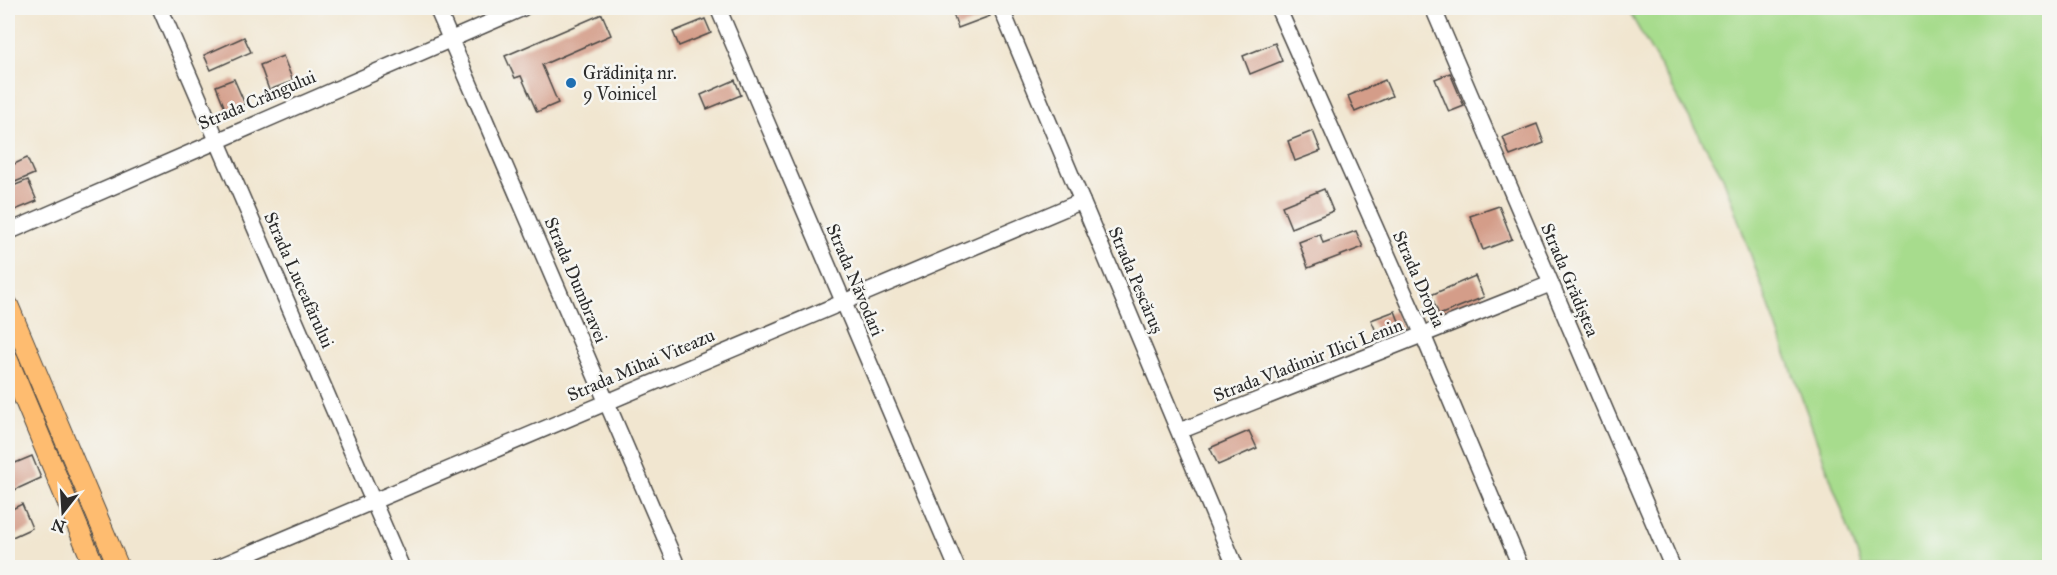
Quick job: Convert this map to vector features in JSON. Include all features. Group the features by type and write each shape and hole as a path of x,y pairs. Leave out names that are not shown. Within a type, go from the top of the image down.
{"main road":[{"path":"8,305 119,567"},
{"path":"8,360 95,567"}],"street":[{"name":"Strada Luceafărului","path":"160,8 402,567"},
{"name":"Strada Dumbravei","path":"437,8 678,567"},
{"name":"Strada Crângului","path":"8,232 217,139 523,8"},
{"name":"Strada Năvodari","path":"718,8 957,567"},
{"name":"Strada Pescăruș","path":"1001,8 1180,431 1234,567"},
{"name":"Strada Dropia","path":"1278,8 1423,335 1521,567"},
{"name":"Strada Grădiștea","path":"1433,8 1672,567"},
{"name":"Strada Mihai Viteazu","path":"216,567 1082,201"},
{"name":"Strada Vladimir Ilici Lenin","path":"1180,431 1550,284"}],"green space":[{"path":"1627,8 2049,8 2049,567 1862,567 1723,177"}],"building":[{"path":"951,8 987,8 990,16 958,28"},
{"path":"602,14 611,35 542,65 558,103 537,112 521,76 515,78 505,56"},
{"path":"705,19 711,33 679,46 673,32"},
{"path":"244,37 251,52 211,70 204,55"},
{"path":"1275,43 1282,61 1250,74 1243,56"},
{"path":"283,56 293,81 269,90 260,65"},
{"path":"1450,73 1464,106 1449,112 1435,79"},
{"path":"234,79 245,104 226,111 216,86"},
{"path":"735,80 741,95 707,109 701,95"},
{"path":"1385,80 1392,96 1355,112 1348,96"},
{"path":"1537,124 1544,143 1510,156 1503,137"},
{"path":"1313,131 1321,151 1295,161 1288,141"},
{"path":"27,158 34,174 8,185 8,167"},
{"path":"28,180 37,201 8,213 8,188"},
{"path":"1324,189 1333,211 1291,228 1282,206"},
{"path":"1499,206 1512,239 1483,250 1470,216"},
{"path":"1356,231 1363,247 1308,268 1299,242 1320,234 1323,243"},
{"path":"1475,276 1484,297 1439,315 1431,295"},
{"path":"1395,311 1402,329 1379,338 1371,320"},
{"path":"1249,431 1257,448 1218,465 1210,448"},
{"path":"32,456 41,478 8,493 8,466"},
{"path":"22,504 32,528 8,539 8,511"}],"place":[{"name":"Grădinița nr. 9 Voinicel","path":"571,83"}]}
